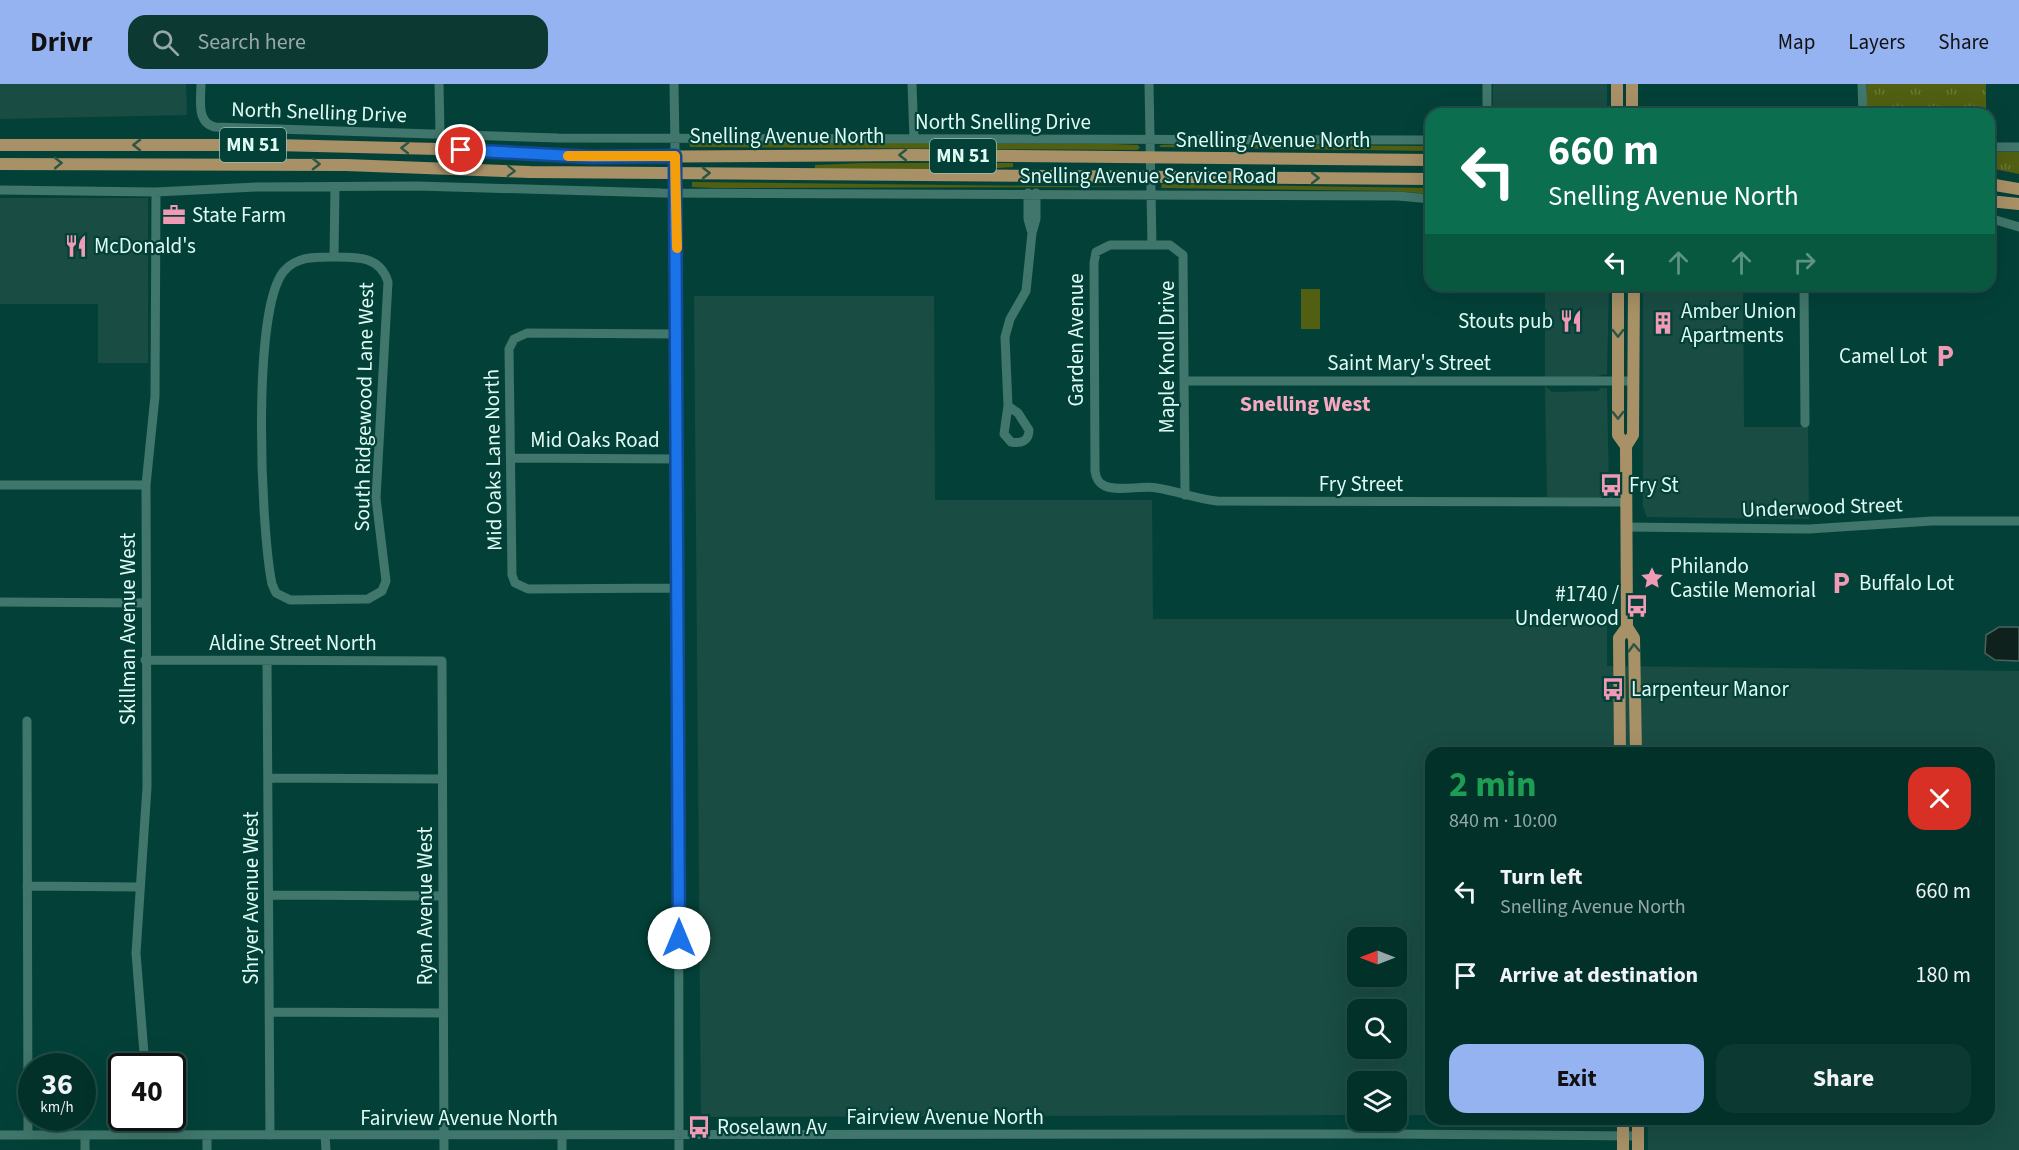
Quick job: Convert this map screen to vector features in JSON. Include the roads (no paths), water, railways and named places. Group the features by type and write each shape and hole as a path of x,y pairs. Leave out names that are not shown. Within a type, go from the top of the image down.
{"main road":[{"path":"1617,84 1617,108"},
{"path":"1632,84 1632,108"},
{"name":"Snelling Avenue North","path":"0,145 275,145 439,149 592,157 1425,160"},
{"name":"Snelling Avenue North","path":"0,164 346,165 530,172 1425,179"},
{"path":"1995,185 2019,189"},
{"path":"1995,202 2019,204"},
{"path":"1618,291 1618,435 1626,446"},
{"path":"1634,291 1633,435 1626,446 1626,527 1627,627 1634,638 1636,747"},
{"path":"1620,747 1619,638 1627,627"},
{"path":"1623,1125 1623,1150"},
{"path":"1638,1125 1638,1150"}],"street":[{"name":"North Snelling Drive","path":"201,84 201,116 210,125 558,138 1425,140"},
{"path":"439,84 440,133"},
{"path":"674,84 678,334 679,1150"},
{"path":"912,84 914,139"},
{"path":"1149,84 1152,244"},
{"path":"1486,84 1487,108"},
{"path":"1862,84 1863,108"},
{"path":"1995,147 2019,147"},
{"name":"Snelling Avenue Service Road","path":"0,190 156,192 256,187 417,186 676,192 1151,193 1398,196 1425,198"},
{"path":"334,257 335,187"},
{"name":"Skillman Avenue West","path":"144,1053 136,964 147,787 146,486 155,396 156,192"},
{"path":"1008,406 1005,337 1010,319 1026,291 1032,233 1028,219 1032,193"},
{"path":"1995,220 2019,227"},
{"name":"Maple Knoll Drive","path":"1152,244 1176,247 1184,255 1185,495"},
{"name":"Garden Avenue","path":"1099,482 1095,471 1094,258 1106,246 1152,244"},
{"name":"South Ridgewood Lane West","path":"334,257 357,257 373,261 382,269 388,282 376,498 386,581 382,591 372,598 290,600 280,596 270,579 262,486 263,366 274,292 280,276 299,260 334,257"},
{"path":"1804,291 1805,423"},
{"name":"Mid Oaks Lane North","path":"678,334 527,333 518,335 509,349 512,575 519,587 678,588"},
{"name":"Saint Mary's Street","path":"1185,381 1633,381"},
{"name":"Mid Oaks Road","path":"511,458 678,459"},
{"name":"Fry Street","path":"1099,482 1106,486 1155,488 1205,500 1626,502"},
{"path":"0,485 146,486"},
{"name":"Underwood Street","path":"1626,527 1809,528 1932,521 2019,521"},
{"path":"0,602 146,603"},
{"name":"Aldine Street North","path":"145,660 442,661"},
{"name":"Shryer Avenue West","path":"267,661 270,1135"},
{"name":"Ryan Avenue West","path":"442,661 444,1150"},
{"path":"27,721 28,1135"},
{"path":"268,778 442,779"},
{"path":"27,886 140,887"},
{"path":"269,895 442,896"},
{"path":"270,1012 443,1013"},
{"path":"147,1131 147,1135"},
{"name":"Fairview Avenue North","path":"0,1135 1385,1134 1638,1136"},
{"path":"85,1135 85,1150"},
{"path":"207,1135 207,1150"},
{"path":"326,1135 326,1150"},
{"path":"562,1136 562,1150"}],"place":[{"name":"State Farm","path":"174,215"},
{"name":"McDonald's","path":"76,246"},
{"name":"Stouts pub","path":"1571,321"},
{"name":"Amber Union Apartments","path":"1663,323"},
{"name":"Camel Lot","path":"1945,356"},
{"name":"Fry St","path":"1611,485"},
{"name":"Philando Castile Memorial","path":"1652,578"},
{"name":"Buffalo Lot","path":"1841,583"},
{"name":"#1740 / Underwood","path":"1637,606"},
{"name":"Larpenteur Manor","path":"1613,689"},
{"name":"Roselawn Av","path":"699,1127"}],"district":[{"name":"Snelling West","path":"1305,404"}]}
